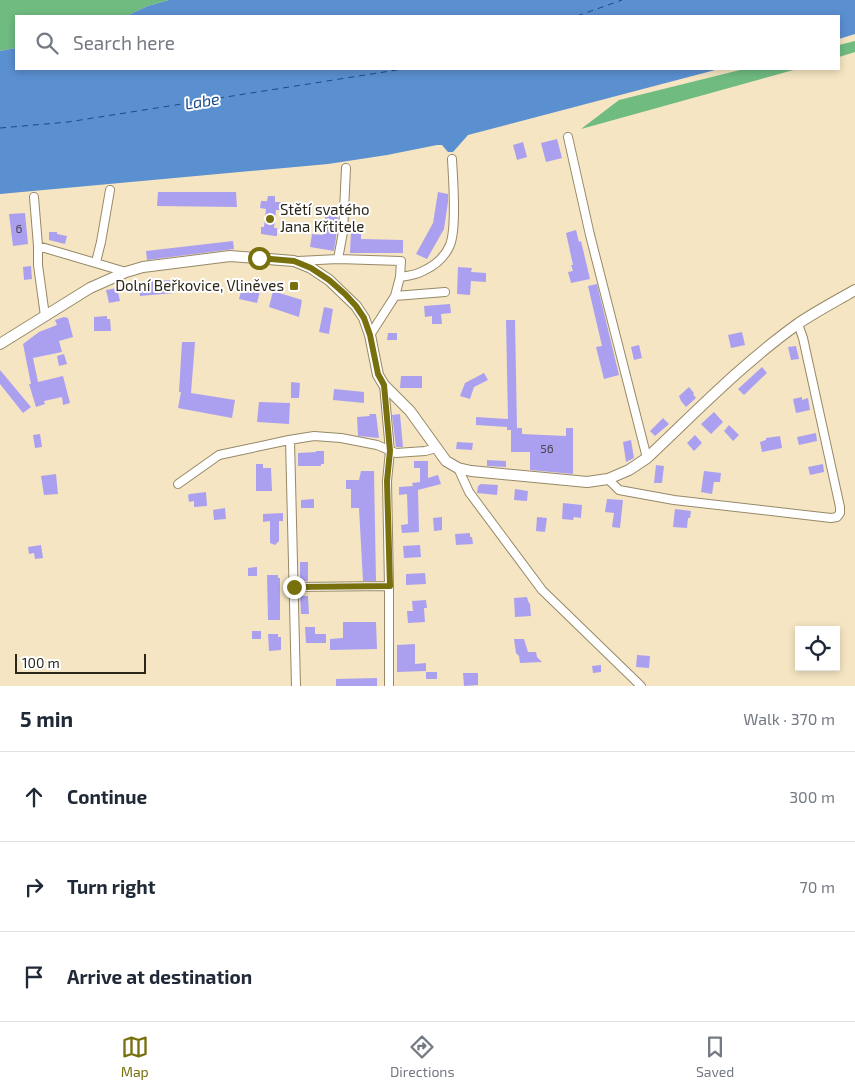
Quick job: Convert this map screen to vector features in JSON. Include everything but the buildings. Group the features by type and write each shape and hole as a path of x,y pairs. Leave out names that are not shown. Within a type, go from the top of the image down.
{"street":[{"path":"568,137 590,236 648,458"},
{"path":"400,278 421,272 434,264 444,255 450,244 453,229 452,159"},
{"path":"338,259 343,232 346,168"},
{"path":"96,262 110,190"},
{"path":"34,197 38,265 45,316"},
{"path":"38,246 126,272"},
{"path":"0,344 90,288 126,272 144,267 230,256 294,261 338,259 401,261 400,278 395,296 370,335"},
{"path":"294,261 311,268 329,280 356,306 364,318 370,335 378,374 384,385 410,411 446,461 458,468 587,482 608,479 629,470 648,458 750,362 798,324 855,290"},
{"path":"395,296 445,292"},
{"path":"608,479 620,490 674,500 831,518 837,517 840,513 840,506 803,338 798,324"},
{"path":"384,385 390,451 387,481 390,586 389,686"},
{"path":"178,484 219,455 314,436 341,438 377,445 396,453 437,448"},
{"path":"290,440 296,686"},
{"path":"458,468 469,492 542,590 641,686"},
{"path":"294,587 390,586"}],"green space":[{"path":"0,0 169,0 148,6 128,15 15,15 15,48 0,51"},
{"path":"855,41 855,52 840,57 840,45"},
{"path":"740,70 793,70 581,129 619,100"}],"water":[{"path":"169,0 855,0 855,34 840,39 840,15 128,15 148,6"},
{"name":"Labe","path":"15,48 15,70 715,70 468,135 453,152 448,152 442,145 437,145 328,164 0,194 0,51"}],"ferry route":[{"path":"580,15 622,0"},
{"path":"0,128 68,122 397,70"}],"place":[{"name":"Stětí svatého Jana Křtitele","path":"270,219"},
{"name":"Dolní Beřkovice, Vliněves","path":"294,286"}],"route":[{"path":"259,258 294,261 311,268 345,294 364,318 370,335 378,374 384,385 390,451 387,481 390,586 294,587"}]}
